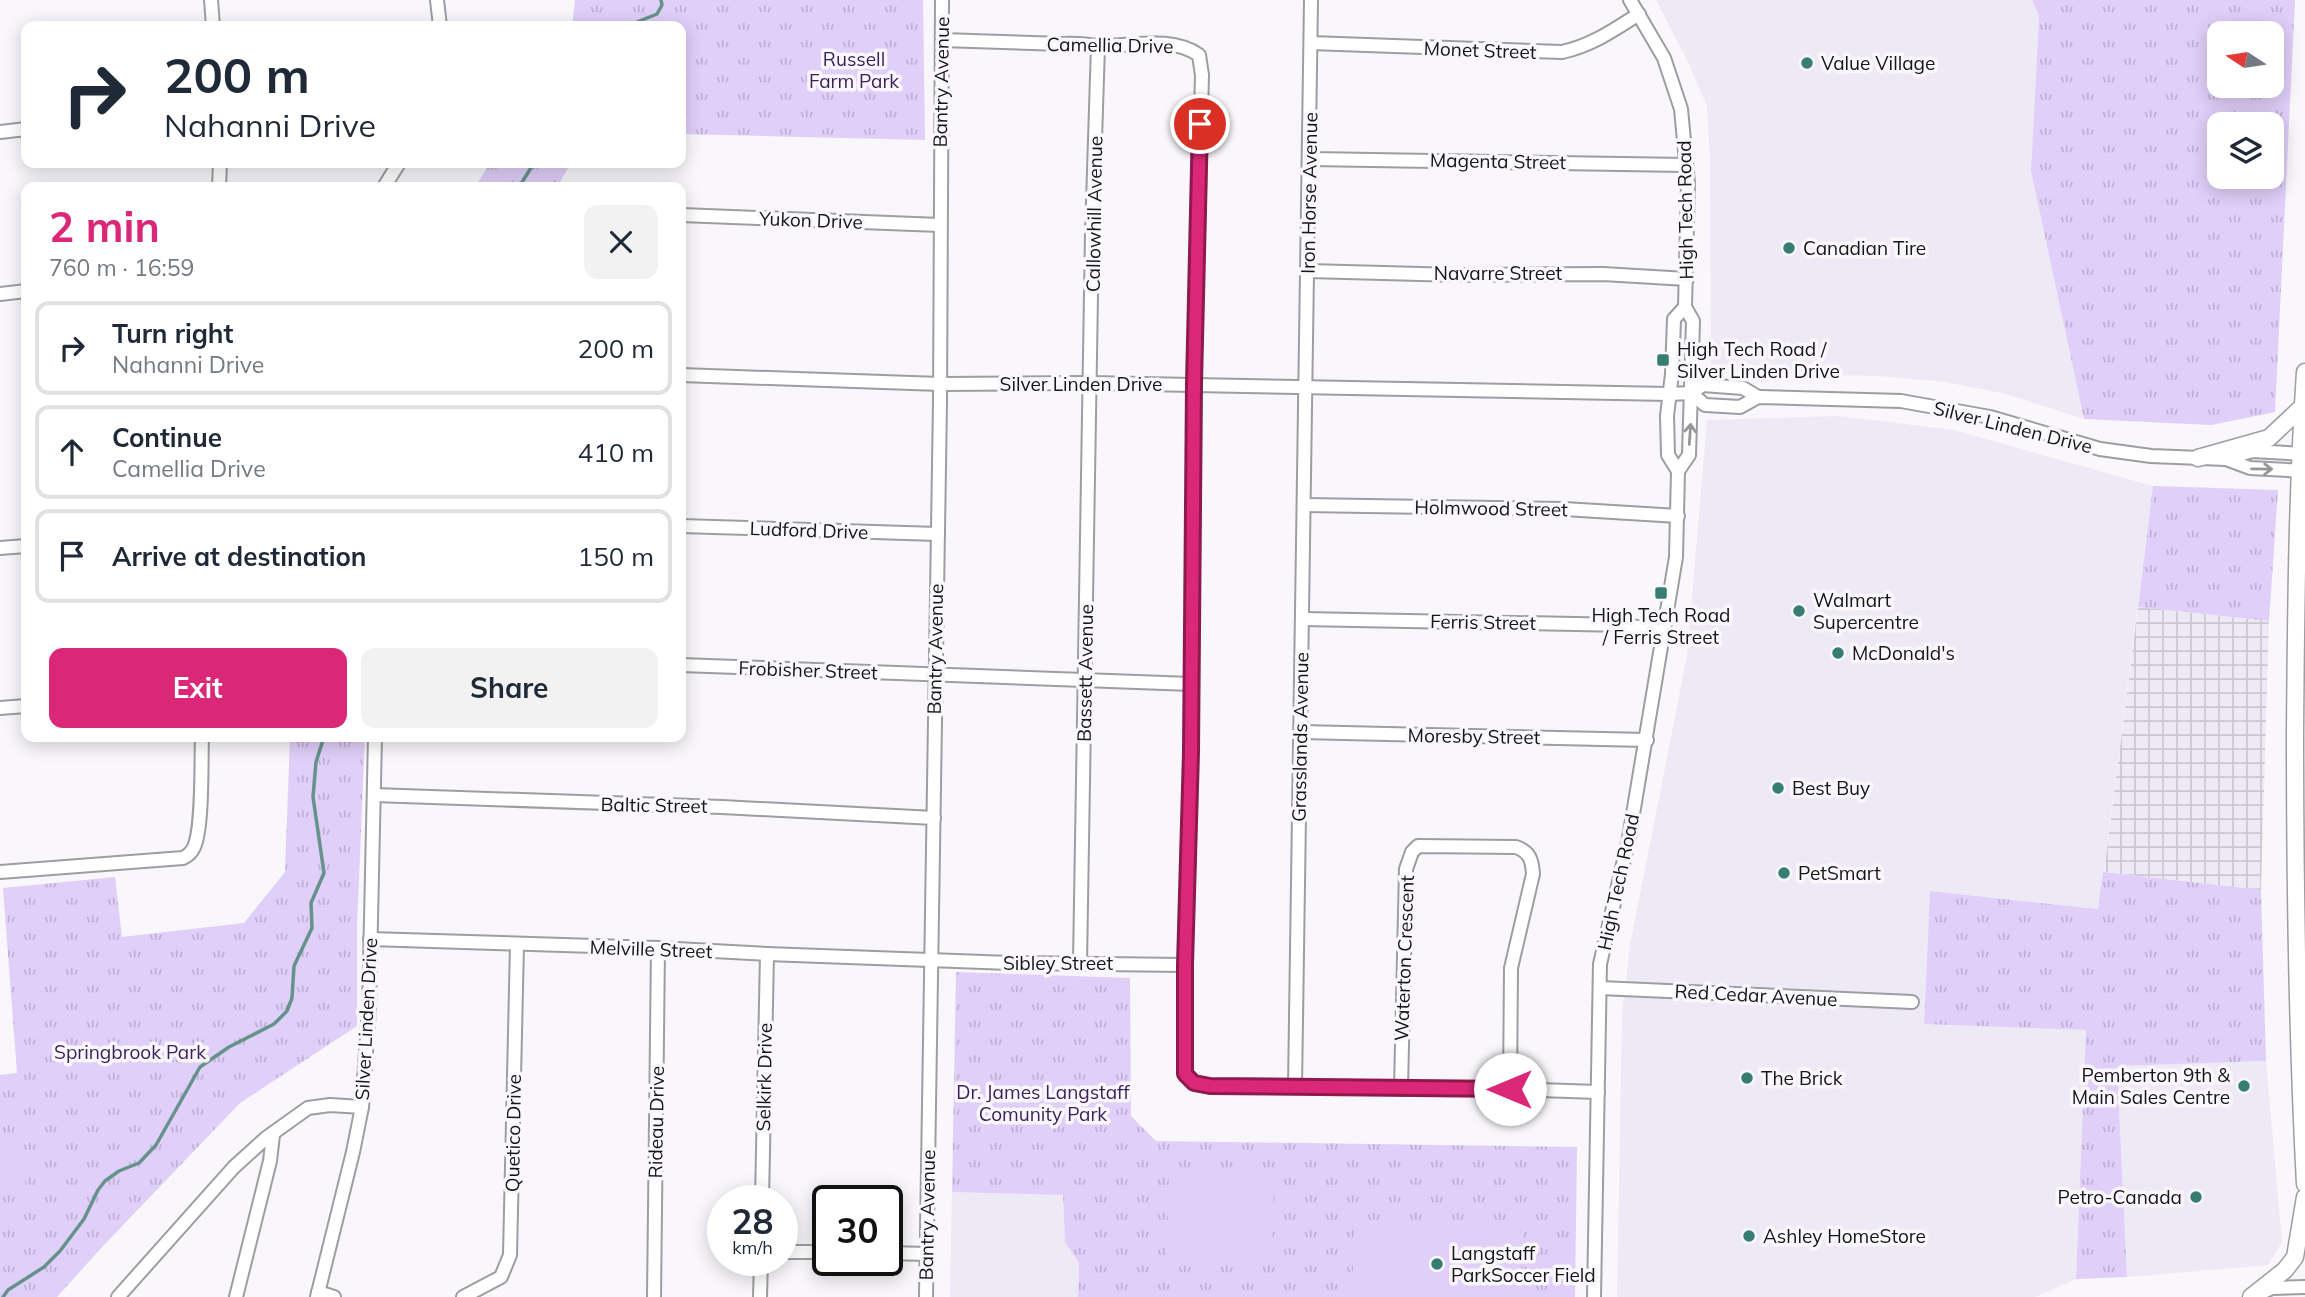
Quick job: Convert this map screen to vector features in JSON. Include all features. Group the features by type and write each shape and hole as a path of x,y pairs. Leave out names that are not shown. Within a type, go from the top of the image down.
{"main road":[{"path":"2305,372 2296,639 2295,844 2298,1041 2305,1184"},
{"path":"2198,458 2269,438 2303,406"},
{"path":"2252,1297 2285,1270 2295,1257 2305,1197"}],"street":[{"path":"211,0 213,21"},
{"path":"438,0 440,21"},
{"name":"Bantry Avenue","path":"926,1297 940,384 942,0"},
{"name":"Iron Horse Avenue","path":"1306,386 1311,0"},
{"name":"High Tech Road","path":"1630,0 1664,58 1681,109 1688,183 1685,307 1693,321 1689,455 1678,471"},
{"name":"Monet Street","path":"1311,43 1562,52 1593,42 1639,14"},
{"name":"Camellia Drive","path":"942,40 1078,43 1098,46 1174,44 1199,55 1202,75 1194,384"},
{"name":"Callowhill Avenue","path":"1090,383 1098,46"},
{"path":"0,132 21,130"},
{"name":"Magenta Street","path":"1310,159 1686,165"},
{"name":"Yukon Drive","path":"686,215 940,225"},
{"name":"Navarre Street","path":"1308,271 1458,275 1603,274 1686,279"},
{"path":"0,294 21,292"},
{"name":"High Tech Road","path":"1594,1297 1600,964 1629,838 1676,557 1678,471 1668,455 1669,394 1674,319 1685,307"},
{"name":"Silver Linden Drive","path":"686,375 940,384 1194,384 1669,394 1691,393 1703,385 1743,388 1758,397 1901,401 1990,417 2100,449 2151,456 2226,459 2252,451 2303,462"},
{"name":"Bassett Avenue","path":"1080,963 1090,383"},
{"path":"1194,384 1185,1074 1194,1083 1210,1086 1598,1092"},
{"name":"Grasslands Avenue","path":"1295,1087 1306,386"},
{"name":"Silver Linden Drive","path":"1691,393 1705,405 1740,407 1758,397"},
{"name":"Holmwood Street","path":"1304,505 1564,509 1678,516"},
{"name":"Ludford Drive","path":"686,526 938,534"},
{"path":"0,548 21,546"},
{"name":"Ferris Street","path":"1302,618 1618,625 1663,632"},
{"name":"Frobisher Street","path":"686,665 1191,684"},
{"path":"0,708 21,706"},
{"name":"Moresby Street","path":"1301,732 1647,740"},
{"path":"0,872 183,858 190,854 198,830 202,742"},
{"name":"Silver Linden Drive","path":"317,1295 362,1107 369,1010 375,742"},
{"name":"Baltic Street","path":"374,795 722,807 934,818"},
{"name":"Waterton Crescent","path":"1401,1089 1406,869 1412,852 1418,846 1434,845 1517,846 1526,850 1532,860 1532,874 1511,968 1510,1089"},
{"name":"Melville Street","path":"370,939 932,960"},
{"name":"Quetico Drive","path":"463,1297 501,1277 510,1255 517,944"},
{"name":"Rideau Drive","path":"654,1297 658,948"},
{"name":"Selkirk Drive","path":"762,1185 767,954"},
{"name":"Sibley Street","path":"932,960 1185,965"},
{"name":"Red Cedar Avenue","path":"1600,988 1912,1002"},
{"path":"118,1297 241,1160 273,1135 308,1108 317,1105 362,1107"},
{"path":"236,1297 270,1161 273,1135"},
{"path":"903,1253 927,1254"},
{"path":"760,1297 761,1276"},
{"path":"2252,1297 2272,1288 2305,1287"},
{"path":"317,1295 334,1297"}],"shaded area":[{"path":"1656,0 2032,0 2039,16 2031,171 2084,419 2006,394 1945,382 1880,376 1711,373 1710,161 1707,106"},
{"path":"1838,416 1954,430 2153,486 2099,909 1930,891 1924,1023 2086,1030 2076,1279 2035,1297 1617,1297 1622,1014 1630,945 1687,656 1707,420"},
{"path":"2138,607 2269,621 2261,890 2104,872"},
{"path":"2266,1061 2282,1242 2268,1265 2127,1277 2117,1066"},
{"path":"952,1192 1063,1195 1065,1242 1079,1263 1078,1297 950,1297"}],"green space":[{"name":"Russell Farm Park","path":"575,0 923,0 925,140 686,134 686,21 573,21"},
{"path":"2032,0 2295,0 2275,412 2211,425 2084,419 2031,171 2039,16"},
{"path":"487,168 568,168 560,182 478,182"},
{"path":"2153,486 2278,490 2269,621 2138,607"},
{"name":"Springbrook Park","path":"290,742 365,742 357,926 357,1026 240,1103 57,1297 0,1297 0,1075 17,1073 3,888 115,877 122,937 244,923 285,872"},
{"path":"2103,872 2261,890 2266,1061 2117,1066 2127,1277 2076,1279 2086,1030 1924,1024 1930,891 2098,909"},
{"name":"Dr. James Langstaff Comunity Park","path":"956,972 1130,978 1131,1116 1156,1141 1577,1147 1575,1297 1078,1297 1079,1263 1065,1242 1063,1195 952,1192"},
{"path":"22,1140 26,1188 0,1191 0,1142"},
{"path":"1169,1170 1274,1172 1272,1258 1167,1255"},
{"name":"Langstaff ParkSoccer Field","path":"1354,1228 1522,1231 1520,1297 1352,1297"}],"waterway":[{"path":"640,21 657,14 662,5 661,0"},
{"path":"522,182 531,168"},
{"path":"3,1297 8,1290 44,1267 60,1251 84,1219 105,1181 119,1171 139,1163 156,1145 200,1067 229,1047 274,1024 287,1011 292,998 294,966 312,928 311,903 324,873 313,797 316,762 322,742"}],"place":[{"name":"Value Village","path":"1807,63"},
{"name":"Canadian Tire","path":"1789,248"},
{"name":"High Tech Road / Silver Linden Drive","path":"1663,360"},
{"name":"High Tech Road / Ferris Street","path":"1661,593"},
{"name":"Walmart Supercentre","path":"1799,611"},
{"name":"McDonald's","path":"1838,653"},
{"name":"Best Buy","path":"1778,788"},
{"name":"PetSmart","path":"1784,873"},
{"name":"The Brick","path":"1747,1078"},
{"name":"Pemberton 9th & Main Sales Centre","path":"2244,1086"},
{"name":"Petro-Canada","path":"2196,1197"},
{"name":"Ashley HomeStore","path":"1749,1236"},
{"name":"Langstaff ParkSoccer Field","path":"1437,1264"}],"route":[{"path":"1200,124 1185,1074 1194,1083 1210,1086 1510,1089"}]}
